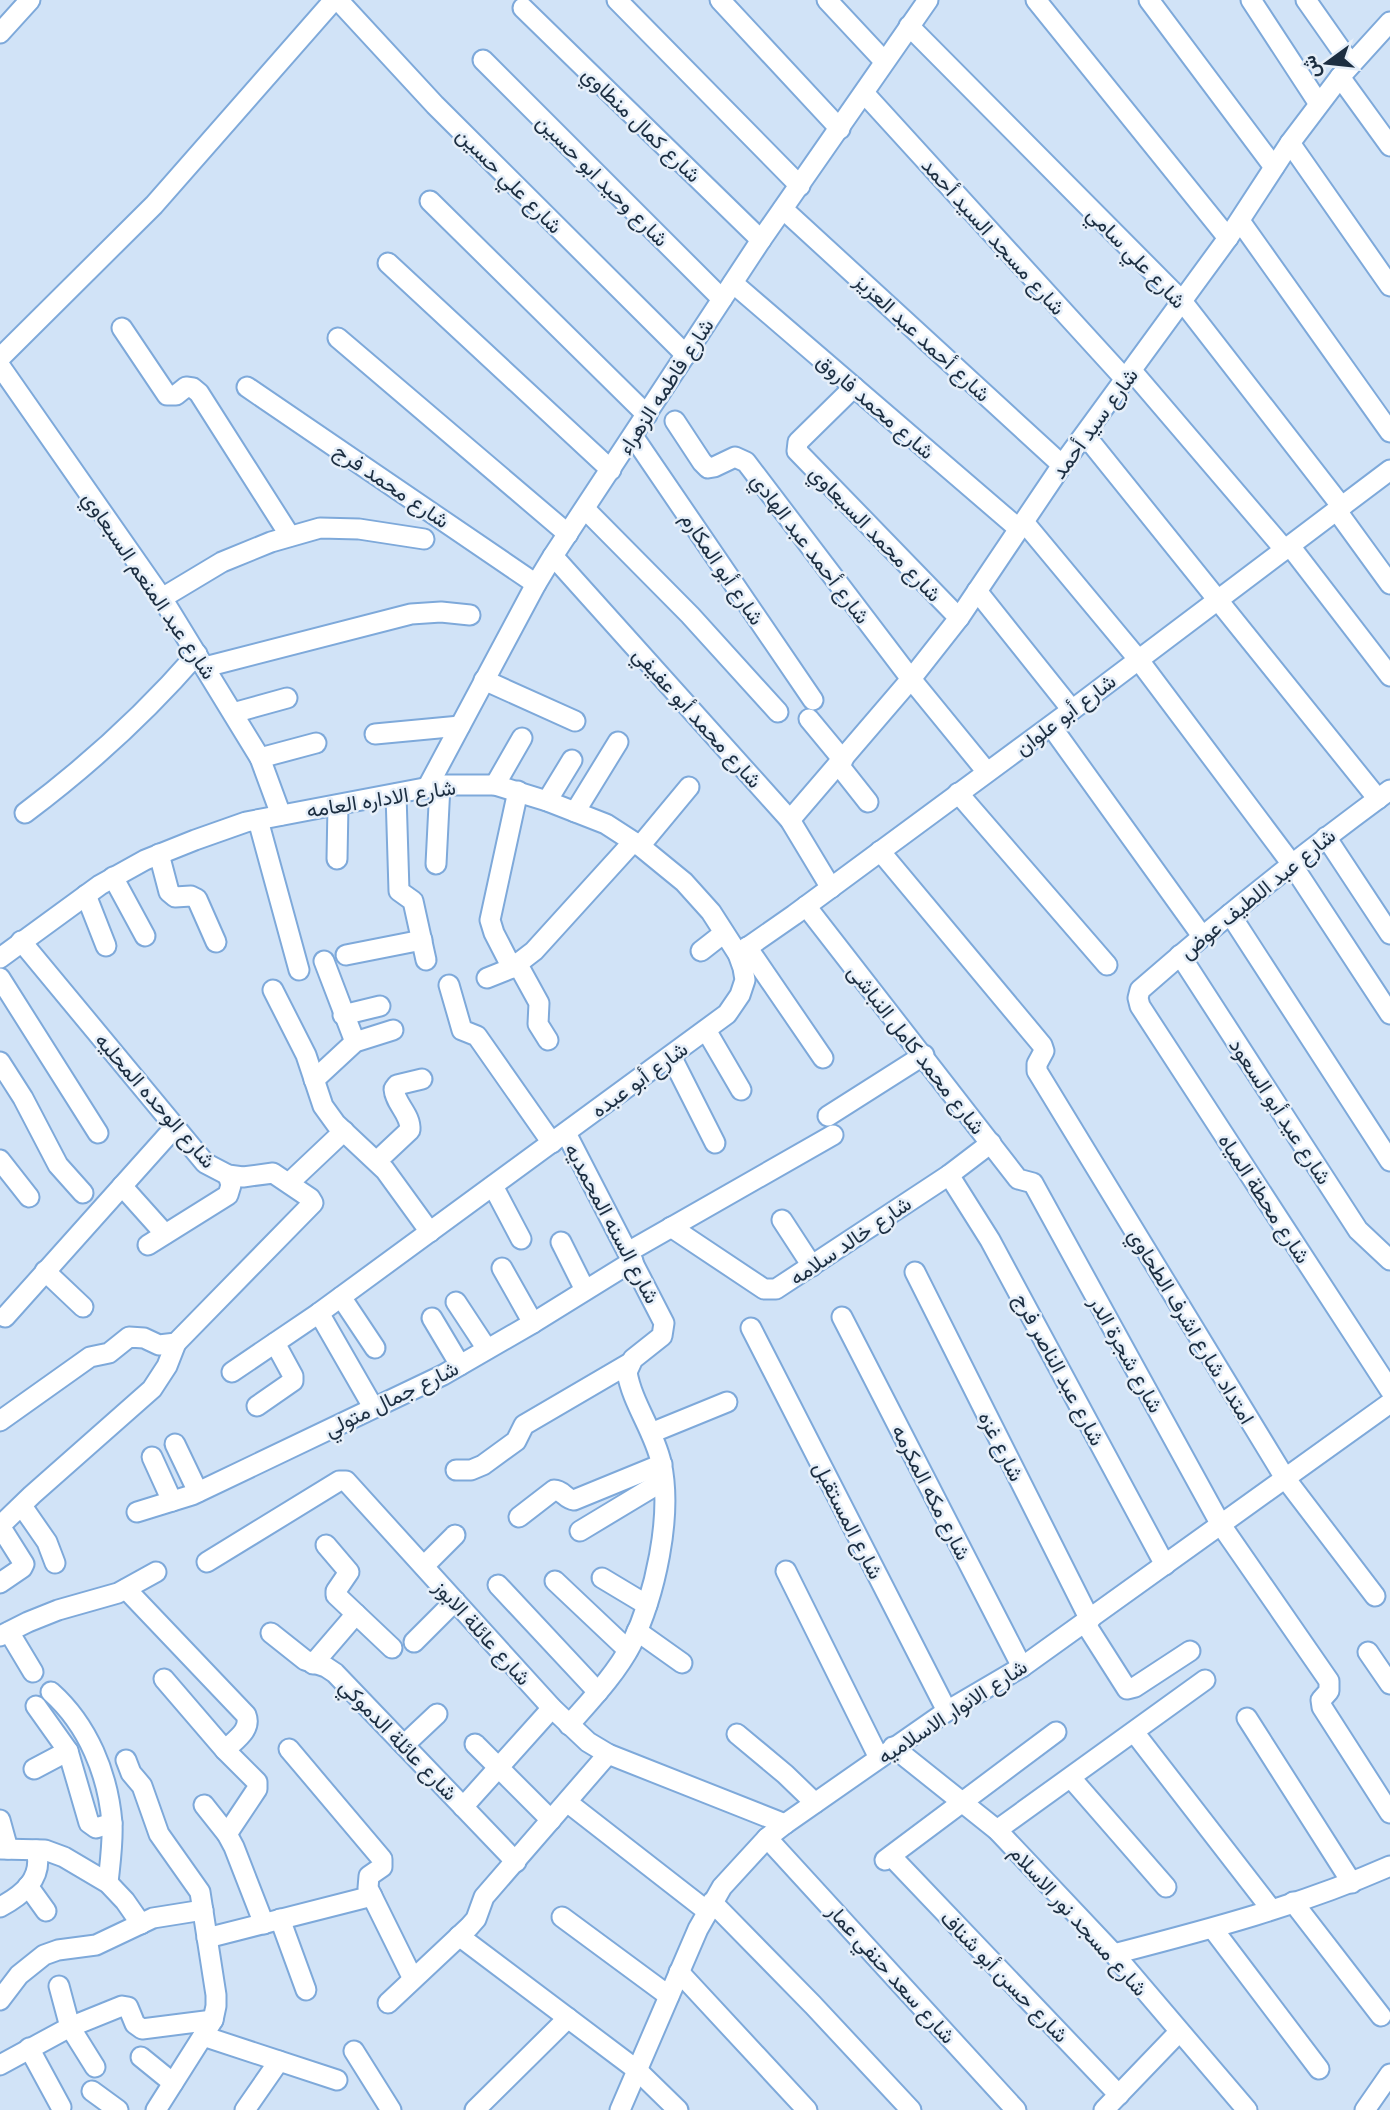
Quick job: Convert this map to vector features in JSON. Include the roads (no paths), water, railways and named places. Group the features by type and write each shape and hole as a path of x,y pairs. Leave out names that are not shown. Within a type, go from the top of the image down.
{"street":[{"path":"0,33 30,0"},
{"path":"0,358 154,205 336,0"},
{"name":"شارع علي حسين","path":"336,0 435,105 686,355"},
{"path":"618,0 800,186"},
{"path":"720,0 840,129"},
{"path":"827,0 884,61"},
{"name":"شارع فاطمه الزهراء","path":"433,786 484,680 553,556 761,240 928,0"},
{"path":"1036,0 1228,238"},
{"path":"1149,0 1273,167"},
{"path":"1251,0 1319,104"},
{"path":"1306,0 1390,146"},
{"name":"شارع كمال منطاوي","path":"523,8 761,240"},
{"name":"شارع سيد أحمد","path":"790,820 911,679 959,618 1062,465 1240,221 1290,143 1346,70 1390,22"},
{"name":"شارع علي سامي","path":"909,26 1182,301 1339,509 1390,584"},
{"name":"شارع وحيد ابو حسين","path":"483,60 728,291"},
{"name":"شارع مسجد السيد أحمد","path":"863,93 1287,548 1390,676"},
{"path":"1290,143 1390,286"},
{"path":"430,201 647,415"},
{"name":"شارع أحمد عبد العزيز","path":"783,209 1062,465"},
{"path":"1240,221 1390,432"},
{"path":"388,263 611,470"},
{"name":"شارع محمد فاروق","path":"728,291 854,387 1022,525 1138,659 1291,863 1390,1014"},
{"path":"122,328 167,394 176,395 186,387 199,393 290,536"},
{"path":"338,338 568,534"},
{"name":"شارع عبد المنعم السبعاوي","path":"0,366 162,598 260,758 281,815"},
{"name":"شارع محمد فرج","path":"247,387 536,583"},
{"name":"شارع محمد السبعاوي","path":"854,387 798,442 797,451 959,618"},
{"name":"شارع أحمد عبد الهادي","path":"675,421 708,468 735,457 746,462 911,679"},
{"path":"1085,435 1218,600 1386,794"},
{"name":"شارع أبو المكارم","path":"633,436 868,802"},
{"name":"شارع أبو علوان","path":"742,951 1051,726 1390,470"},
{"path":"585,509 690,615 778,712"},
{"path":"162,598 222,562 290,536 320,528 359,529 424,540"},
{"name":"شارع محمد أبو عفيفي","path":"553,556 790,820 831,888"},
{"path":"978,591 1072,710"},
{"path":"25,813 63,785 201,661 411,614 441,611 470,615"},
{"path":"911,679 986,772"},
{"path":"484,680 575,721"},
{"path":"233,713 287,698"},
{"path":"375,734 460,726"},
{"path":"1051,726 1202,936"},
{"path":"495,785 522,738"},
{"path":"575,812 618,742"},
{"path":"260,758 316,743"},
{"path":"547,801 572,760"},
{"name":"شارع الاداره العامه","path":"0,957 113,877 195,840 258,820 433,786 495,785 547,801 606,824 636,844 684,882 711,912 724,933 742,951"},
{"path":"433,786 436,864"},
{"path":"487,978 515,966 541,943 689,787"},
{"path":"518,791 490,920 494,933 539,1003 538,1024 548,1040"},
{"path":"958,793 1107,965"},
{"path":"346,955 424,950 413,901 399,891 396,794"},
{"name":"شارع عبد اللطيف عوض","path":"1140,1006 1140,990 1202,936 1291,863 1386,794"},
{"path":"337,859 338,805"},
{"path":"258,820 299,970"},
{"path":"1326,837 1390,934"},
{"name":"امتداد شارع اشرف الطحاوي","path":"880,851 1042,1045 1044,1051 1037,1064 1037,1071 1285,1478 1375,1596"},
{"path":"159,854 169,892 175,897 191,896 197,899 216,942"},
{"path":"113,877 145,936"},
{"path":"86,895 106,946"},
{"name":"شارع محمد كامل النباشى","path":"806,906 1018,1179 1033,1183"},
{"path":"1230,914 1390,1161"},
{"path":"701,951 724,933"},
{"name":"شارع الوحده المحليه","path":"21,942 205,1163 228,1175 243,1177 268,1172 312,1199 310,1209 176,1343"},
{"path":"742,951 823,1058"},
{"name":"شارع أبو عبده","path":"232,1372 319,1313 727,1013 740,995 745,981 742,951"},
{"name":"شارع عيد أبو السعود","path":"1180,956 1358,1230 1390,1260"},
{"path":"324,961 355,1042"},
{"path":"0,978 98,1133"},
{"name":"شارع السنه المحمديه","path":"449,985 462,1030 477,1036 559,1138 631,1256 662,1317 662,1336 630,1363"},
{"path":"273,990 306,1055 323,1106 377,1161 430,1232"},
{"path":"343,1015 380,1006"},
{"name":"شارع محطة المياه","path":"1140,1006 1390,1390"},
{"path":"314,1080 355,1042 393,1030"},
{"path":"706,1030 741,1090"},
{"path":"828,1116 924,1055"},
{"path":"671,1056 715,1143"},
{"path":"0,1062 23,1098 58,1165 83,1193"},
{"path":"377,1161 410,1130 410,1123 394,1095 394,1089 397,1085 422,1079"},
{"path":"5,1317 175,1127"},
{"path":"289,1183 344,1130"},
{"name":"شارع جمال متولي","path":"138,1512 198,1492 460,1365 585,1290 671,1227 832,1136"},
{"name":"شارع خالد سلامه","path":"671,1227 764,1289 776,1289 949,1175 991,1143"},
{"path":"0,1160 29,1198"},
{"path":"148,1245 228,1195 231,1185 228,1175"},
{"name":"شارع عبد الناصر فرج","path":"949,1175 990,1240 1166,1565"},
{"name":"شارع شجرة الدر","path":"1033,1183 1221,1525 1329,1681 1329,1691 1320,1704 1390,1813"},
{"path":"122,1186 166,1234"},
{"path":"493,1186 522,1239"},
{"path":"782,1220 812,1266"},
{"path":"561,1242 585,1290"},
{"path":"502,1268 533,1323"},
{"path":"45,1272 83,1307"},
{"name":"شارع غزه","path":"915,1272 1087,1621 1126,1689 1135,1687 1191,1651"},
{"path":"341,1297 375,1348"},
{"path":"456,1302 487,1349"},
{"path":"319,1313 373,1407"},
{"name":"شارع مكه المكرمه","path":"842,1317 1022,1667"},
{"path":"432,1318 460,1365"},
{"name":"شارع المستقبل","path":"751,1328 947,1711"},
{"path":"0,1421 87,1359 109,1353 129,1338 144,1338 159,1345 176,1343 167,1367 152,1389 0,1526 24,1564 0,1583"},
{"path":"257,1406 293,1381 293,1376 275,1343"},
{"path":"569,1725 598,1692 628,1650 655,1583 664,1518 663,1472 651,1433 627,1376 630,1363"},
{"path":"456,1470 480,1467 516,1441 524,1425 630,1363"},
{"path":"651,1433 727,1402"},
{"name":"شارع الانوار الاسلاميه","path":"620,2110 710,1906 722,1887 767,1838 947,1711 1022,1667 1390,1403"},
{"path":"175,1444 198,1492"},
{"path":"152,1457 172,1501"},
{"path":"519,1517 554,1490 559,1490 570,1500 574,1500 663,1472"},
{"path":"580,1531 663,1472"},
{"name":"شارع عائلة الابوز","path":"206,1562 344,1480 552,1708 588,1742 608,1754 785,1824"},
{"path":"22,1506 47,1542 55,1563"},
{"path":"424,1566 455,1535"},
{"path":"326,1545 349,1572 336,1591 337,1595 393,1648"},
{"path":"786,1571 886,1753"},
{"path":"33,1672 4,1634 58,1610 98,1601 156,1572"},
{"path":"602,1578 647,1605"},
{"path":"555,1581 628,1650"},
{"path":"498,1585 598,1692"},
{"path":"126,1589 246,1715 247,1727 225,1750"},
{"path":"414,1642 455,1601"},
{"path":"313,1664 356,1614"},
{"path":"637,1630 682,1663"},
{"name":"شارع عائلة الدموكي","path":"271,1633 296,1654 335,1673 516,1862"},
{"path":"1368,1652 1390,1684"},
{"path":"164,1679 225,1750 256,1779 258,1786 227,1834"},
{"path":"997,1830 1205,1680"},
{"path":"51,1692 68,1707 93,1749 105,1784 112,1824 108,1883"},
{"path":"36,1706 64,1742 80,1785 89,1823 96,1828 112,1824"},
{"path":"463,1807 552,1708"},
{"path":"404,1745 437,1714"},
{"path":"1247,1718 1352,1883"},
{"path":"962,1802 1056,1732"},
{"path":"1133,1732 1271,1909"},
{"path":"737,1734 815,1803"},
{"path":"475,1744 551,1820"},
{"path":"289,1749 382,1859 382,1867 367,1879 368,1888 413,1979"},
{"path":"34,1769 68,1751"},
{"name":"شارع مسجد نور الاسلام","path":"886,1753 962,1802 997,1830 1114,1954 1240,2108"},
{"path":"388,2003 476,1919 481,1901 608,1754"},
{"path":"126,1760 131,1773 142,1786 159,1834 200,1892 216,1995 208,2028 156,2110"},
{"path":"1071,1778 1166,1887"},
{"path":"567,1802 710,1906 813,2005 911,2110"},
{"name":"شارع حسن أبو شناف","path":"962,1802 888,1858 1119,2095"},
{"path":"204,1805 227,1834 306,1990"},
{"path":"0,1820 4,1849 45,1850 64,1857 108,1883 141,1924"},
{"name":"شارع سعد حنفي عمار","path":"767,1838 1016,2110"},
{"path":"0,1908 15,1900 29,1886 38,1871 36,1850"},
{"path":"1114,1954 1213,1929 1352,1883 1390,1866"},
{"path":"29,1886 46,1910"},
{"path":"208,1938 372,1896"},
{"path":"1293,1902 1381,2016"},
{"path":"0,2000 19,1975 44,1955 58,1950 96,1945 153,1918 204,1910"},
{"path":"562,1917 669,1996"},
{"path":"1213,1929 1319,2069"},
{"path":"459,1936 637,2070 678,2110"},
{"path":"680,1972 807,2110"},
{"path":"59,1986 70,2027 95,2067"},
{"path":"0,2065 70,2027 122,2006 128,2007 135,2024 142,2029 208,2028 279,2061 337,2080"},
{"path":"475,2110 568,2018"},
{"path":"1104,2110 1179,2032"},
{"path":"29,2048 61,2107"},
{"path":"355,2051 391,2110"},
{"path":"142,2057 173,2083"},
{"path":"245,2110 279,2061"},
{"path":"1365,2110 1390,2074"},
{"path":"92,2091 118,2110"}]}
